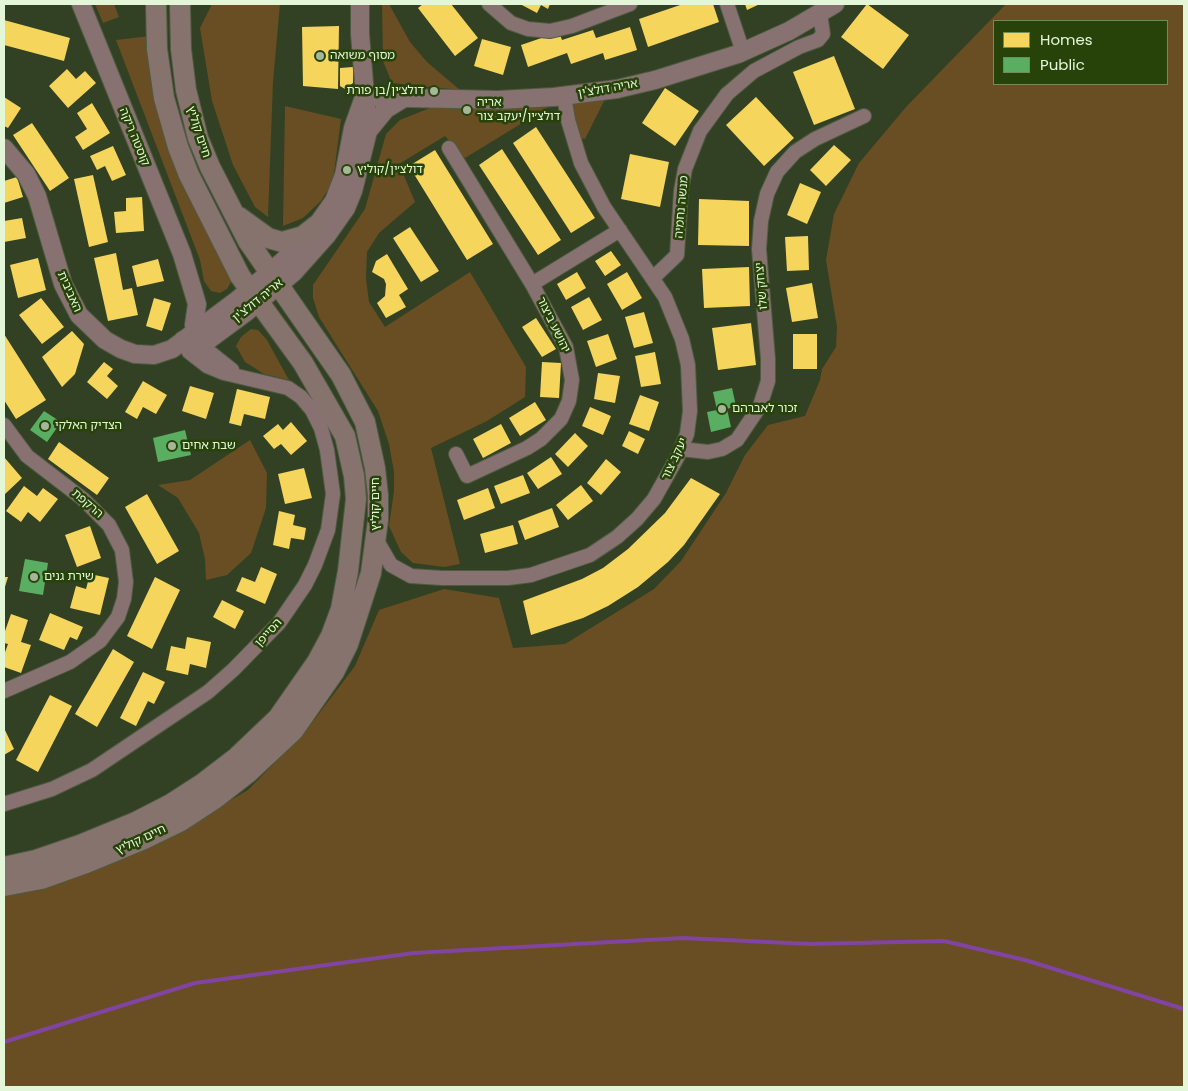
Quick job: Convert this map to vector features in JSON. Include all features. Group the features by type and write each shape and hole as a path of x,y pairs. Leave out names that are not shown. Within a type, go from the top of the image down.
{"main road":[{"name":"חיים קוליץ","path":"4,867 36,860 108,835 171,804 202,784 236,758 278,718 318,662 331,636 341,609 354,534 356,499 350,453 345,436 303,363 254,296 208,215 178,147 159,75 156,4"},
{"name":"חיים קוליץ","path":"4,886 50,876 137,842 180,821 213,800 249,772 293,731 334,672 348,644 359,615 371,574 378,520 376,477 365,422 341,375 273,280 231,211 210,167 191,114 183,70 180,4"},
{"path":"231,211 259,233 282,242 298,238 317,225"}],"street":[{"name":"קוסטה ריקה","path":"81,4 190,279 197,304 193,339"},
{"name":"אריה דולצ'ין","path":"193,339 254,296 315,248 346,208 353,191 368,131 364,97 360,4"},
{"path":"488,4 512,23 528,29 550,31 572,26 630,4"},
{"path":"727,4 743,52"},
{"name":"אריה דולצ'ין","path":"364,97 498,100 564,96 617,89 655,80 743,52 828,8"},
{"name":"מנשה נחמיה","path":"653,278 677,255 681,191 685,169 700,131 727,94 754,71 790,51 818,40 823,34 828,8"},
{"name":"יעקב צור","path":"376,539 391,565 410,576 508,578 531,575 562,566 590,555 637,520 654,499 681,449 687,434 690,411 688,366 675,317 653,278 604,207 581,163 568,120 564,96"},
{"name":"אריה דולצ'ין","path":"273,280 334,201 344,175 353,128 364,97"},
{"path":"368,131 386,110 404,98"},
{"name":"יצחק שלו","path":"681,449 708,452 722,449 737,440 760,406 768,380 759,249 761,221 766,194 777,172 795,152 815,139 864,116"},
{"name":"האביבית","path":"4,148 26,174 37,196 63,284 78,315 91,329 106,340 134,354 147,356 162,353 193,339"},
{"name":"יהושע ביצור","path":"449,148 532,284 566,347 572,380 570,401 554,427 541,439 507,459 467,476 456,454"},
{"path":"532,284 620,230"},
{"path":"190,279 197,294 208,303 219,306 231,304"},
{"name":"אריה דולצ'ין","path":"193,339 231,304 254,296"},
{"name":"הסייפן","path":"4,804 52,789 92,770 195,702 233,670 280,623 305,586 322,548 331,511 331,470 323,436 312,410 301,397 288,388 224,373 207,366 189,352 193,339 220,362 246,377"},
{"name":"הרקפת","path":"4,424 27,456 83,499 109,525 122,550 126,566 126,582 124,599 118,617 100,641 70,662 4,691"}],"shaded area":[{"path":"95,4 114,4 119,17 103,23"},
{"path":"212,4 280,4 273,82 268,217 255,207 233,165 212,101 200,28"},
{"path":"382,4 389,4 410,42 427,62 460,90 392,83 383,61"},
{"path":"1006,4 1184,4 1184,1087 4,1087 4,892 161,841 248,790 305,732 355,666 379,610 444,589 499,598 513,648 565,644 654,589 681,561 726,493 745,455 768,425 805,416 820,380 822,369 836,347 837,327 826,260 834,214 859,163 906,107"},
{"path":"150,36 232,280 227,289 220,293 211,291 204,281 200,260 116,40"},
{"path":"606,97 585,139 578,138 569,101"},
{"path":"285,106 341,119 333,181 321,201 303,218 283,226"},
{"path":"550,106 465,158 445,136 399,164 415,202 379,233 367,252 366,279 369,302 385,327 470,272 526,367 525,397 487,421 431,448 460,564 444,567 413,563 401,552 389,526 394,491 394,472 389,444 378,411 319,317 313,298 313,285 365,209 386,134 400,120 430,108"},
{"path":"251,329 258,330 267,340 289,380 264,374 245,362 236,346 241,337"},
{"path":"250,440 267,473 266,508 251,553 227,575 206,580 205,559 199,533 178,498 158,485 190,480"}],"building: Homes":[{"path":"423,4 451,4 478,38 455,56 418,8"},
{"path":"520,4 550,4 548,9 541,5 537,13"},
{"path":"683,4 713,4 719,22 648,47 639,19"},
{"path":"745,4 760,4 747,10"},
{"path":"867,4 909,35 883,69 841,37"},
{"path":"4,20 70,38 64,61 4,45"},
{"name":"מסוף משואה","path":"339,26 338,89 303,86 302,27"},
{"path":"630,27 637,50 605,60 603,53 571,64 567,53 528,67 521,45 559,32 562,40 593,30 596,38"},
{"path":"482,39 511,47 503,75 474,66"},
{"path":"834,56 855,109 814,125 793,72"},
{"path":"353,67 353,83 345,89 340,86 340,68"},
{"path":"67,69 76,79 85,71 96,83 68,108 49,86"},
{"path":"665,88 699,111 675,146 642,123"},
{"path":"4,97 21,108 8,128 4,126"},
{"path":"756,97 794,138 764,166 726,125"},
{"path":"92,103 110,133 83,150 75,137 87,129 77,113"},
{"path":"32,123 69,178 50,191 13,135"},
{"path":"536,127 595,218 571,233 513,143"},
{"path":"834,145 851,160 826,186 810,170"},
{"path":"113,146 126,175 112,181 105,166 97,170 90,156"},
{"path":"502,149 561,240 538,255 479,165"},
{"path":"435,150 493,244 467,260 409,166"},
{"path":"630,154 669,162 660,207 621,199"},
{"path":"93,175 108,242 89,247 74,179"},
{"path":"17,177 23,197 4,203 4,181"},
{"path":"800,183 821,192 807,224 787,215"},
{"path":"142,197 144,231 116,233 114,212 126,211 126,198"},
{"path":"699,199 749,201 749,246 698,245"},
{"path":"22,218 26,238 4,242 4,221"},
{"path":"410,227 439,271 421,282 393,238"},
{"path":"808,236 809,270 787,271 785,237"},
{"path":"611,251 621,265 605,276 595,261"},
{"path":"116,253 123,290 132,288 138,315 108,321 94,258"},
{"path":"387,254 408,289 399,295 406,307 386,318 377,303 385,296 386,284 384,279 372,272 376,261"},
{"path":"38,258 46,290 18,298 10,265"},
{"path":"158,259 164,281 137,287 132,266"},
{"path":"749,267 750,306 704,308 702,269"},
{"path":"577,272 586,288 566,300 557,284"},
{"path":"627,272 642,298 622,310 607,284"},
{"path":"812,283 818,318 792,322 786,288"},
{"path":"589,297 602,320 583,330 571,307"},
{"path":"41,298 64,327 42,344 19,315"},
{"path":"154,298 171,303 162,331 146,326"},
{"path":"644,312 653,343 634,348 625,317"},
{"path":"536,318 556,349 542,357 522,327"},
{"path":"751,323 756,365 718,370 712,328"},
{"path":"72,331 84,344 75,374 62,387 42,357"},
{"path":"4,334 46,400 16,419 4,400"},
{"path":"608,334 617,359 596,367 587,341"},
{"path":"793,334 817,334 817,369 793,369"},
{"path":"655,352 661,384 641,387 635,356"},
{"path":"104,362 113,369 107,376 118,386 107,399 87,382"},
{"path":"542,362 561,363 559,398 540,397"},
{"path":"598,373 620,376 615,403 594,399"},
{"path":"143,381 167,395 156,414 143,407 137,419 125,412"},
{"path":"190,386 214,393 206,419 182,411"},
{"path":"237,389 270,397 265,419 244,414 241,426 229,423"},
{"path":"640,395 659,402 649,431 629,424"},
{"path":"535,402 546,420 520,436 509,418"},
{"path":"590,407 611,416 603,435 582,426"},
{"path":"291,422 307,441 291,455 281,444 274,449 263,436 278,424 283,430"},
{"path":"501,424 511,443 483,458 473,439"},
{"path":"629,431 645,439 638,454 622,446"},
{"path":"575,433 588,446 568,467 555,454"},
{"path":"59,442 109,478 97,495 48,459"},
{"path":"4,457 22,478 4,495"},
{"path":"551,457 562,474 538,489 527,473"},
{"path":"606,459 621,472 601,495 587,483"},
{"path":"304,468 312,498 285,504 278,474"},
{"path":"523,475 530,493 501,504 494,486"},
{"path":"691,478 720,494 684,545 668,562 638,587 608,606 583,618 531,635 523,601 582,579 603,568 628,549 665,513"},
{"path":"581,485 593,501 568,520 556,505"},
{"path":"24,486 37,496 43,488 58,499 40,522 28,512 21,522 6,511"},
{"path":"488,488 495,508 464,520 457,500"},
{"path":"147,494 179,551 157,564 125,507"},
{"path":"552,508 559,527 525,540 518,521"},
{"path":"279,511 295,515 293,525 306,528 304,540 291,538 289,549 273,545"},
{"path":"513,525 518,544 485,553 480,534"},
{"path":"90,526 101,558 77,567 65,535"},
{"path":"261,567 277,574 265,604 236,591 242,577 255,582"},
{"path":"90,574 109,578 100,615 70,608 76,586 86,589"},
{"path":"4,577 8,577 4,590"},
{"path":"155,577 180,590 152,649 127,636"},
{"path":"222,600 244,611 235,629 213,617"},
{"path":"50,613 83,627 77,640 70,637 64,650 39,640"},
{"path":"11,614 28,620 21,642 31,645 21,673 4,667 4,655 8,644 4,643 4,634"},
{"path":"187,637 211,642 206,668 190,664 188,675 166,670 171,646 185,649"},
{"path":"113,649 134,662 97,727 75,714"},
{"path":"143,672 165,682 154,704 148,701 136,726 120,718"},
{"path":"50,695 72,706 38,772 16,760"},
{"path":"4,728 14,749 4,755"}],"building: Public":[{"name":"זכור לאברהם","path":"732,388 736,406 727,409 731,427 711,432 707,412 717,410 713,392"},
{"name":"הצדיק האלקי","path":"44,411 61,422 47,442 30,430"},
{"name":"שבת אחים","path":"185,430 191,455 158,462 153,438"},
{"name":"שירת גנים","path":"25,559 48,563 43,595 19,591"}],"waterway":[{"path":"4,1042 195,983 414,953 683,938 810,944 944,941 1025,960 1184,1009"}],"place":[{"name":"מסוף משואה","path":"320,56"},
{"name":"דולצ׳ין/בן פורת","path":"434,91"},
{"name":"אריה דולצ׳ין/יעקב צור","path":"467,110"},
{"name":"דולצ׳ין/קוליץ","path":"347,170"},
{"name":"זכור לאברהם","path":"722,409"},
{"name":"הצדיק האלקי","path":"45,426"},
{"name":"שבת אחים","path":"172,446"},
{"name":"שירת גנים","path":"34,577"}]}
